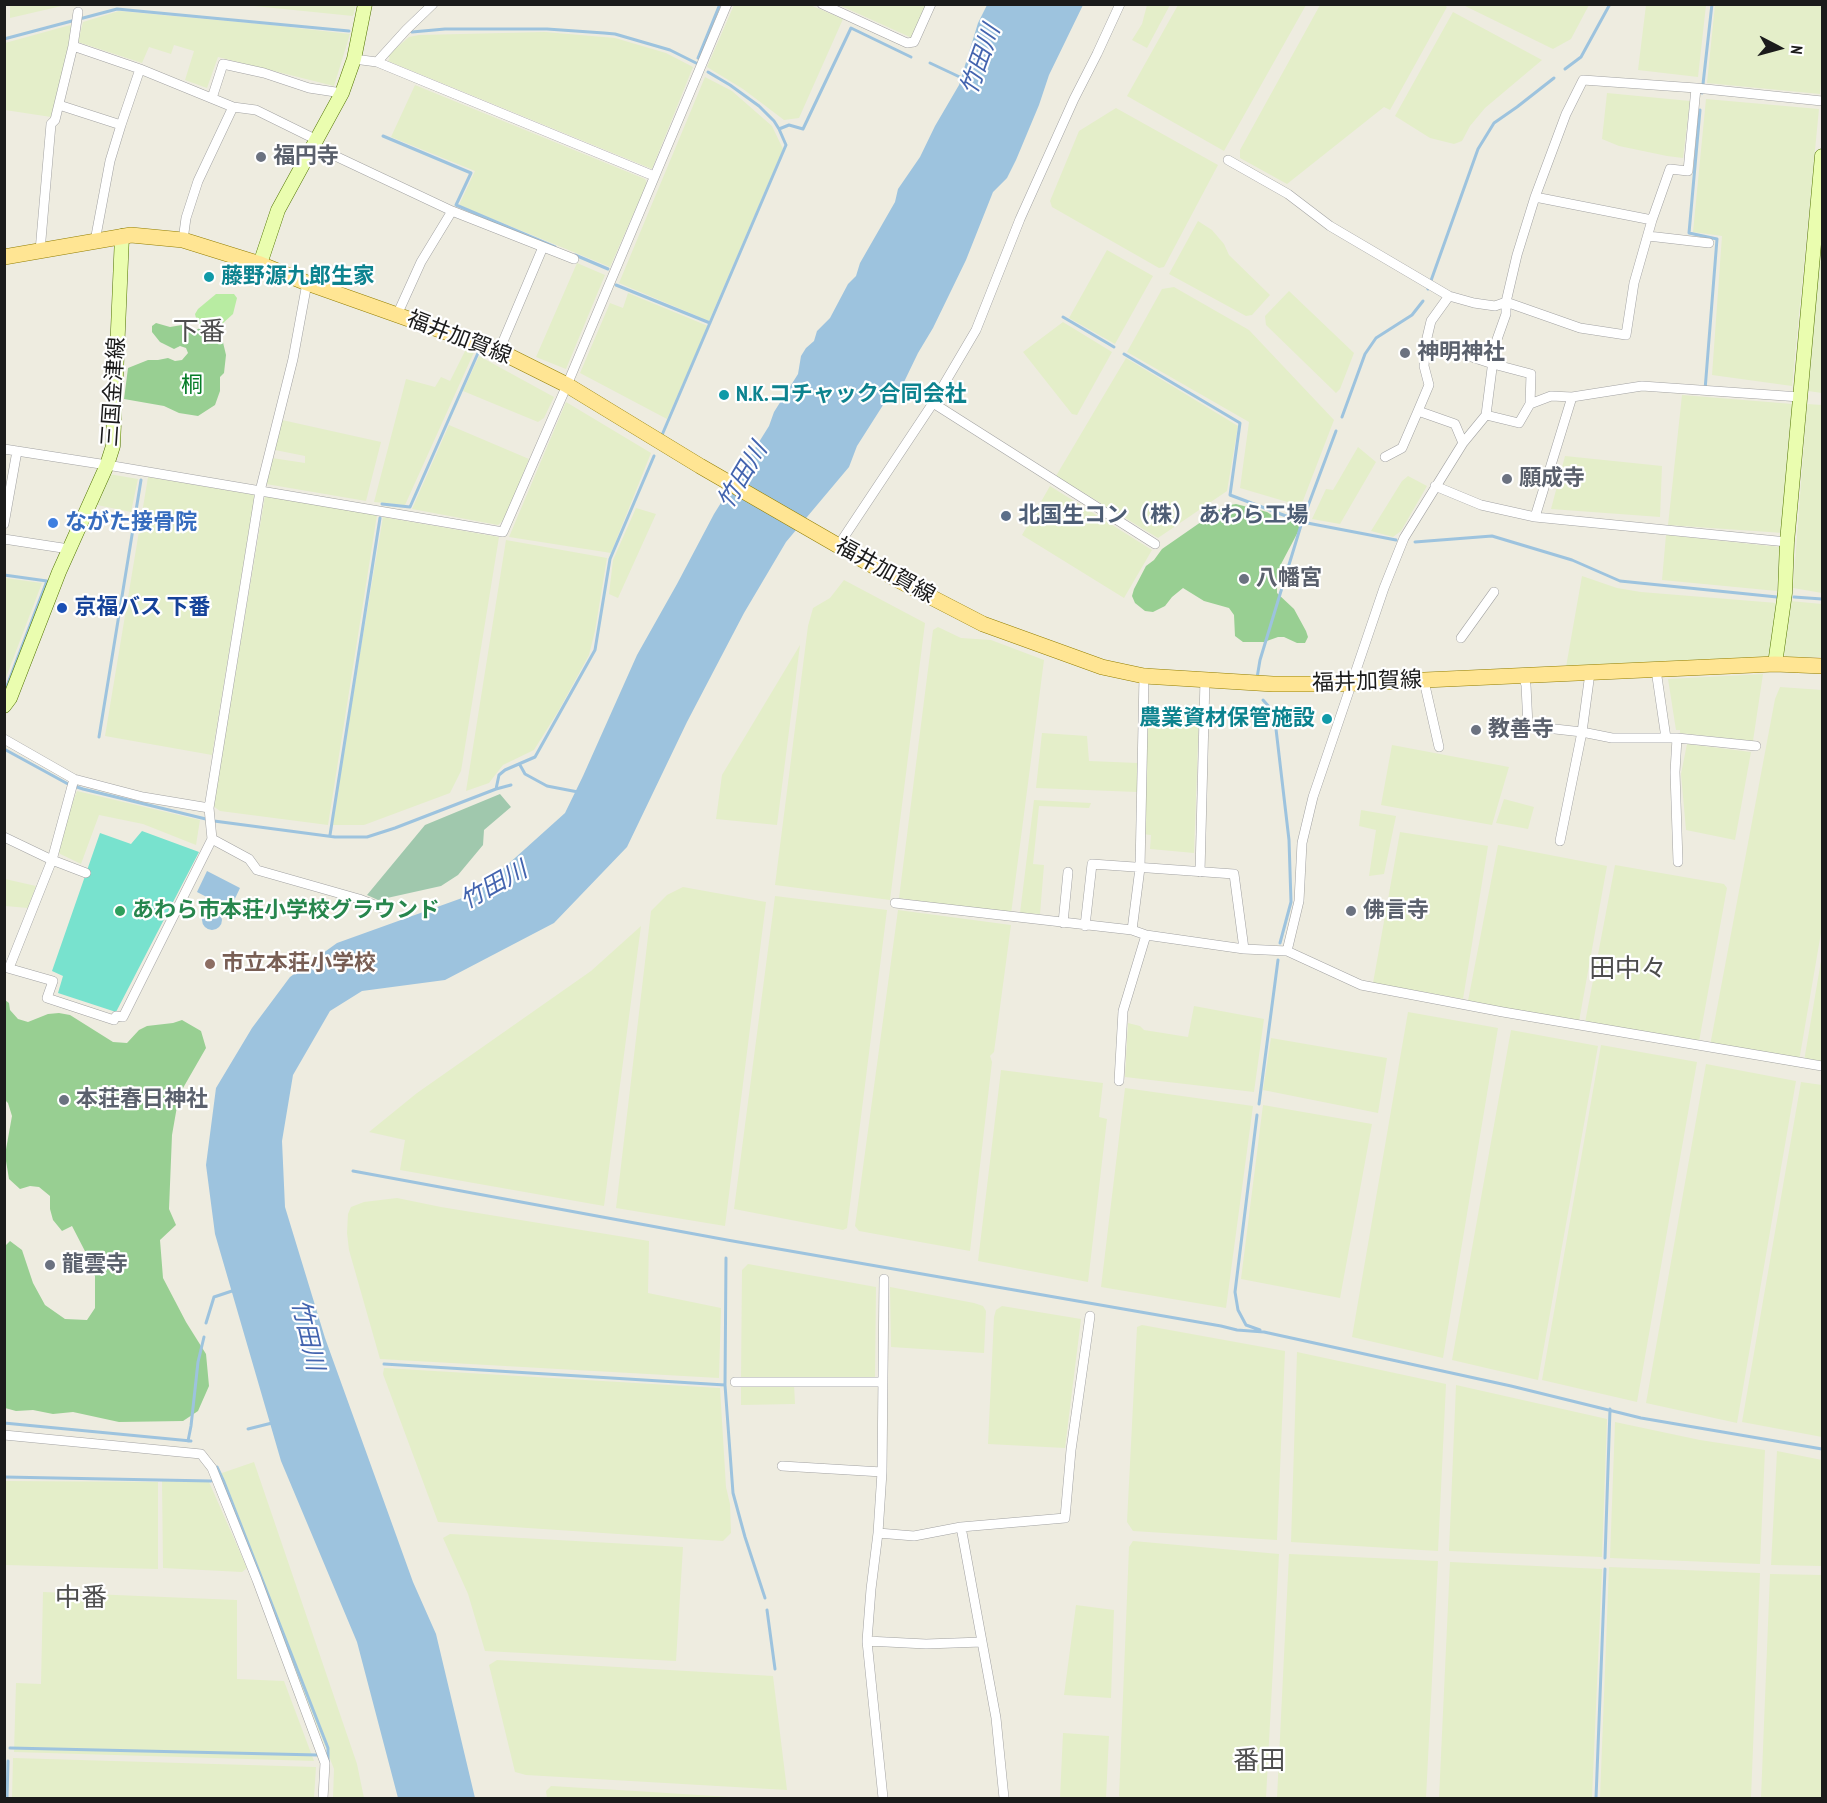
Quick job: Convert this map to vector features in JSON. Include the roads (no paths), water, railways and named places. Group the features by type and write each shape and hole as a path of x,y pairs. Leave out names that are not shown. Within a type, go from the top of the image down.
{"main road":[{"path":"260,264 278,210 342,93 354,59 365,4"},
{"path":"1775,664 1785,593 1787,542 1822,156"},
{"name":"福井加賀線","path":"4,257 122,236 142,235 183,240 260,264 499,351 567,385 716,475 896,579 982,624 1102,667 1144,676 1273,684 1352,684 1775,664 1822,666"},
{"name":"三国金津線","path":"4,706 10,698 28,648 113,447 122,236"}],"street":[{"path":"376,62 433,4"},
{"path":"4,449 503,532 727,4"},
{"path":"822,4 907,43 914,42 932,4"},
{"path":"838,546 933,403 976,330 1020,219 1120,4"},
{"path":"40,251 51,124 55,120 59,105 73,46 78,12"},
{"path":"73,46 140,69 233,107 256,110 316,143 452,211 574,259"},
{"path":"354,59 376,62 654,176"},
{"path":"212,98 223,64 264,73 309,88 342,93"},
{"path":"94,241 110,161 140,69"},
{"path":"1287,951 1299,901 1302,843 1313,797 1396,555 1435,486 1463,443 1486,415 1495,345 1506,314 1506,302 1518,255 1535,197 1566,114 1583,80 1696,88 1822,101"},
{"path":"1228,160 1288,194 1330,226 1449,296 1495,306 1506,302 1580,328 1626,335 1635,283 1652,220 1670,169 1688,171 1696,88"},
{"path":"59,105 121,125"},
{"path":"183,240 186,218 198,181 233,107"},
{"path":"1535,197 1652,220"},
{"path":"397,315 422,262 452,211"},
{"path":"1648,236 1710,243"},
{"path":"499,351 543,247"},
{"path":"74,779 52,860 7,968 53,981 48,998 114,1020 116,1016 123,1017 212,839 209,808 260,491 293,359 307,283"},
{"path":"1385,457 1402,448 1429,385 1424,366 1426,342 1431,321 1449,296"},
{"path":"1426,342 1492,364 1531,374 1530,404 1519,423 1486,415"},
{"path":"1530,404 1551,396 1572,397 1642,386 1800,397"},
{"path":"1535,516 1572,397"},
{"path":"933,403 1155,544"},
{"path":"1418,411 1455,424 1463,443"},
{"path":"4,524 17,451"},
{"path":"1435,486 1481,506 1535,516 1787,542"},
{"path":"4,539 69,549"},
{"path":"1461,638 1494,592"},
{"path":"1656,670 1666,738"},
{"path":"1560,841 1582,732 1590,673"},
{"path":"1132,930 1140,868 1144,676"},
{"path":"1523,676 1526,685 1528,726 1612,738 1677,738 1756,746"},
{"path":"1200,872 1205,679"},
{"path":"1424,681 1439,747"},
{"path":"1677,738 1675,772 1678,862"},
{"path":"4,739 74,779 143,797 209,808"},
{"path":"4,837 86,873"},
{"path":"212,839 249,859 258,870 359,899 382,908"},
{"path":"1085,926 1092,864 1234,874 1244,949"},
{"path":"1063,923 1068,872"},
{"path":"895,903 1132,930 1146,936 1244,949 1287,951 1361,985 1515,1014 1822,1066"},
{"path":"1119,1081 1123,1011 1146,936"},
{"path":"883,1798 867,1641 882,1472 884,1279"},
{"path":"878,1533 914,1536 961,1527 1065,1518 1071,1450 1090,1316"},
{"path":"735,1382 883,1382"},
{"path":"4,1435 201,1454 212,1468 257,1580 325,1762 323,1798"},
{"path":"782,1466 882,1472"},
{"path":"961,1527 996,1718 1005,1798"},
{"path":"867,1641 926,1644 982,1642"}],"water":[{"name":"竹田川","path":"987,5 1083,5 1049,75 1016,160 1007,178 993,192 966,260 904,382 885,402 857,446 849,467 786,542 744,613 687,722 627,847 554,923 445,980 362,991 330,1011 293,1075 282,1141 285,1207 325,1338 413,1582 436,1634 475,1798 398,1798 357,1642 281,1461 215,1234 206,1165 216,1088 252,1028 290,977 337,943 476,893 565,813 637,655 714,514 769,426 774,412 798,374 801,356 814,341 817,331 830,318 848,284 856,276 860,263 895,202 898,189 920,157 959,85 978,23"},
{"path":"207,871 240,888 230,909 197,892"},
{"path":"212,910 219,913 222,920 219,927 212,930 205,927 202,920 205,913"}],"waterway":[{"path":"698,58 720,4"},
{"path":"1565,69 1581,57 1610,4"},
{"path":"1702,93 1712,4"},
{"path":"4,39 117,9 349,31"},
{"path":"662,435 786,145 779,129 789,125 803,129 851,28 911,57"},
{"path":"412,32 445,29 547,29 615,34 670,50 696,63"},
{"name":"竹田川","path":"930,63 964,79"},
{"path":"708,72 759,106 779,129"},
{"path":"1428,289 1478,149 1494,123 1554,78"},
{"path":"1700,110 1689,233 1717,239 1705,390"},
{"path":"383,136 471,173 456,205 555,247"},
{"path":"575,255 608,269"},
{"path":"616,285 710,323"},
{"path":"1342,417 1365,354 1376,338 1412,315 1423,301"},
{"path":"1063,317 1114,347"},
{"path":"382,504 410,507 478,353"},
{"path":"1124,354 1240,423 1230,495 1302,522 1396,540"},
{"path":"1257,678 1260,660 1302,522 1336,431"},
{"path":"496,789 499,775 505,770 535,757 595,650 610,559 654,456"},
{"path":"99,737 141,480"},
{"path":"330,835 380,518"},
{"path":"1415,542 1492,536 1572,560 1620,581 1777,597"},
{"path":"4,575 47,581 5,691"},
{"path":"1794,597 1822,599"},
{"path":"1263,700 1272,710 1276,729 1289,840 1291,902 1280,943"},
{"path":"4,749 68,784 83,789 214,821 335,837 367,837 511,785"},
{"path":"520,765 525,774 547,786 578,792"},
{"path":"1259,1104 1278,960"},
{"path":"1257,1115 1235,1292 1238,1310 1246,1325 1260,1330"},
{"path":"353,1171 727,1240 1237,1330 1264,1332 1511,1386 1641,1418 1822,1449"},
{"path":"726,1258 725,1385 733,1493 765,1598"},
{"path":"206,1323 214,1297 235,1290"},
{"path":"188,1441 198,1362 204,1337"},
{"path":"384,1364 725,1385"},
{"path":"1605,1558 1610,1409"},
{"path":"4,1423 191,1441"},
{"path":"248,1429 272,1423"},
{"path":"217,1467 328,1748 328,1761"},
{"path":"4,1477 211,1481"},
{"path":"1596,1798 1605,1569"},
{"path":"767,1610 775,1669"},
{"path":"10,1748 318,1755"},
{"path":"7,1798 8,1761"}],"place":[{"name":"福円寺","path":"261,157"},
{"name":"藤野源九郎生家","path":"209,277"},
{"name":"神明神社","path":"1405,353"},
{"name":"N.K.コチャック合同会社","path":"724,395"},
{"name":"願成寺","path":"1507,479"},
{"name":"北国生コン（株） あわら工場","path":"1006,516"},
{"name":"ながた接骨院","path":"53,523"},
{"name":"八幡宮","path":"1244,579"},
{"name":"京福バス 下番","path":"62,608"},
{"name":"農業資材保管施設","path":"1327,719"},
{"name":"教善寺","path":"1476,730"},
{"name":"あわら市本荘小学校グラウンド","path":"120,911"},
{"name":"佛言寺","path":"1351,911"},
{"name":"市立本荘小学校","path":"210,964"},
{"name":"本荘春日神社","path":"64,1100"},
{"name":"龍雲寺","path":"50,1265"}],"district":[{"name":"下番","path":"199,333"},
{"name":"田中々","path":"1628,970"},
{"name":"中番","path":"81,1599"},
{"name":"番田","path":"1259,1762"}],"park label":[{"name":"桐","path":"192,386"}]}
